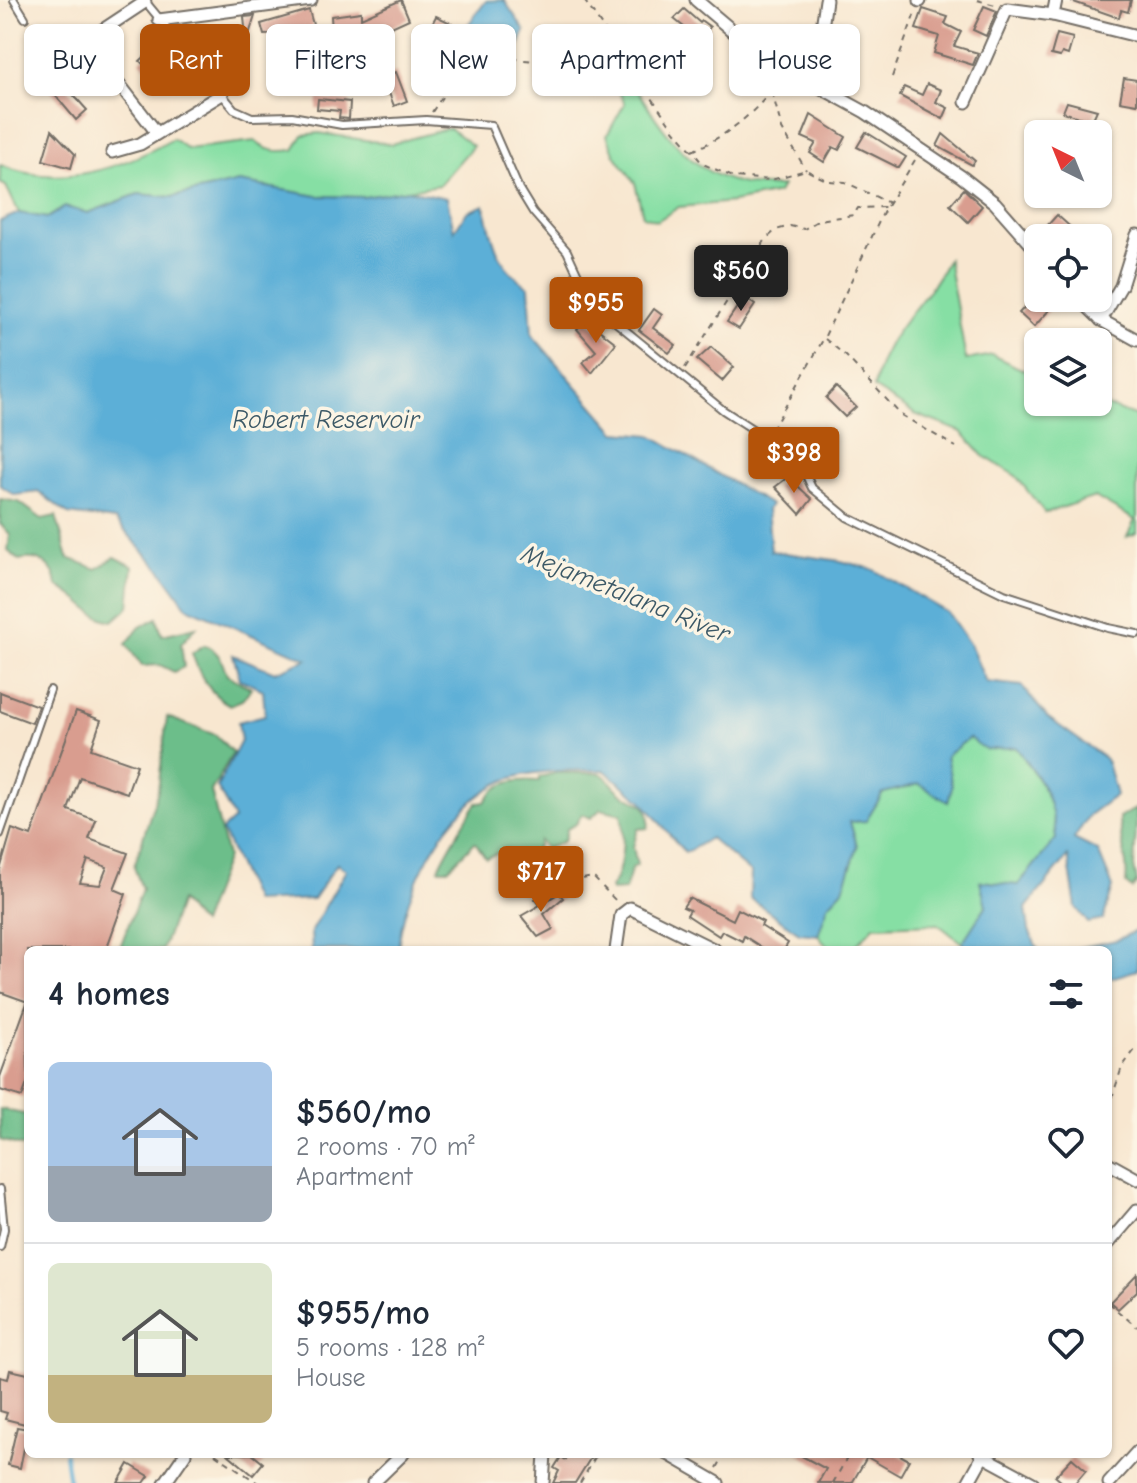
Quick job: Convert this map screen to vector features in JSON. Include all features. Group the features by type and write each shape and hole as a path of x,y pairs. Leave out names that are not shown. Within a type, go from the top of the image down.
{"street":[{"path":"159,20 277,2 311,0"},
{"path":"696,0 711,6 732,24"},
{"path":"823,24 826,0"},
{"path":"1053,15 1056,0"},
{"path":"144,1 89,39 89,45 157,133"},
{"path":"966,102 1007,9 1053,15 1137,36"},
{"path":"112,152 140,144 219,96"},
{"path":"836,96 922,148 995,203 1024,236"},
{"path":"1101,320 1121,286 1137,235"},
{"path":"1093,312 1101,320 1137,340"},
{"path":"617,946 624,910 642,912 707,946"},
{"path":"1112,1165 1137,1179"},
{"path":"1112,1239 1137,1210"},
{"path":"1109,1483 1137,1452"},
{"path":"165,1483 182,1458"},
{"path":"373,1483 399,1458"},
{"path":"543,1483 545,1458"},
{"path":"675,1458 718,1483"},
{"path":"968,1483 980,1458"},
{"path":"987,1458 1033,1483"}],"lane":[{"path":"14,0 25,18"},
{"path":"144,1 162,24"},
{"path":"224,96 234,109 252,117 292,116 342,125 426,120 491,125 519,189 533,212 567,251 586,292 629,336 723,410 767,438 803,469 812,488 847,517 1004,594 1137,634"},
{"path":"0,834 50,690"},
{"path":"0,1189 4,1229 0,1247"}],"path":[{"path":"584,0 703,164 733,177 771,180 806,170"},
{"path":"892,77 920,0"},
{"path":"977,0 1007,9"},
{"path":"426,120 442,97 454,56 460,53 532,61"},
{"path":"692,151 717,140 746,119 767,96"},
{"path":"773,96 782,129 806,170 828,181 845,182 889,203"},
{"path":"767,438 824,338 886,207 922,148"},
{"path":"680,376 751,261 776,230 790,226 804,229 819,220 854,215 858,208 886,207"},
{"path":"824,338 846,356 901,415 920,430 934,433 956,447"},
{"path":"524,890 593,877 624,910"},
{"path":"1112,1098 1122,1067 1137,1047"},
{"path":"1112,1306 1137,1327"},
{"path":"221,1458 258,1483"},
{"path":"580,1483 595,1458"},
{"path":"833,1483 847,1458"}],"green space":[{"path":"621,96 641,96 671,139 692,159 716,175 745,184 782,186 778,193 733,202 679,207 657,221 643,216 635,183 615,155 607,135 625,103"},
{"path":"449,128 473,146 439,185 364,197 317,196 239,182 172,197 138,194 88,213 65,207 47,218 19,213 6,186 0,183 0,165 45,175 89,172 132,159 173,139 187,149 255,141 268,149 283,151 294,150 303,135 319,133 391,144"},
{"path":"948,259 966,360 992,355 1024,370 1024,416 1112,416 1112,408 1137,417 1137,533 1127,537 1135,520 1095,497 1045,513 1016,476 982,455 962,432 915,414 874,388 886,350"},
{"path":"0,499 19,502 42,519 56,516 68,558 97,569 115,557 133,566 129,607 113,621 98,616 57,586 53,572 45,563 33,559 19,560 8,551 10,534 0,524"},
{"path":"157,618 162,635 196,627 181,644 184,667 174,672 160,665 142,666 126,644 140,627"},
{"path":"204,645 217,653 227,675 251,688 242,700 230,705 206,683 192,653"},
{"path":"167,717 216,735 233,753 211,791 227,857 201,924 180,901 163,946 121,946 142,889 134,867 158,790"},
{"path":"969,738 986,749 1016,747 1044,790 1057,839 1018,885 987,906 962,943 938,924 874,926 856,946 828,946 818,935 828,905 843,889 854,858 857,846 850,822 866,821 883,793 920,784 948,802 952,787 946,756"},
{"path":"556,773 600,773 647,811 648,828 638,829 633,847 637,865 632,868 625,890 611,891 610,888 618,873 622,852 621,814 601,809 591,818 582,814 576,824 567,829 564,841 546,849 539,840 537,849 526,858 511,855 507,849 486,858 475,842 448,869 439,869 477,803 485,802 495,790 508,783 539,781 539,777"},
{"path":"1137,808 1134,867 1137,882 1132,889 1126,884 1119,818"},
{"path":"0,1109 24,1114 24,1147 0,1140"}],"water":[{"path":"504,0 525,31 518,48 516,24 469,24 486,1"},
{"name":"Robert Reservoir","path":"239,182 317,196 364,197 408,190 447,198 454,231 467,212 484,205 502,261 529,287 532,335 616,432 651,435 771,505 767,509 771,551 841,561 872,569 948,613 970,645 986,682 1022,686 1047,717 1106,759 1116,795 1089,815 1074,839 1098,851 1113,887 1103,920 1088,923 1076,907 1068,856 1026,908 1029,930 1036,946 964,946 962,943 986,906 980,881 1018,885 1056,839 1052,811 1044,790 1016,747 986,750 969,738 946,756 952,787 948,802 919,784 883,793 866,821 850,822 857,846 854,858 843,889 828,905 818,935 799,933 750,898 751,873 710,838 685,853 641,800 604,770 554,771 517,776 485,791 465,808 447,828 419,876 399,946 312,946 311,931 346,870 337,864 313,899 254,902 222,830 234,819 217,787 241,741 238,722 265,715 263,690 240,679 233,655 275,672 307,659 187,607 159,568 115,520 68,514 39,492 15,495 0,485 0,221 19,213 47,218 65,207 88,213 138,194 172,197"},
{"path":"1137,930 1137,970 1112,978 1112,946 1087,946 1117,940"}],"building":[{"path":"401,0 409,19 395,25 332,24 331,16 361,12 361,18"},
{"path":"1068,0 1131,0 1128,12 1121,10 1119,18"},
{"path":"984,6 997,11 986,36 973,30"},
{"path":"684,9 700,23 706,24 680,24 674,19"},
{"path":"923,9 948,17 945,24 961,32 954,46 978,53 973,65 934,53 939,36 916,29"},
{"path":"309,10 313,24 266,24 264,35 261,24"},
{"path":"255,16 250,31 250,24 245,24 244,17"},
{"path":"436,16 453,24 432,24"},
{"path":"1057,34 1073,38 1068,55 1051,55"},
{"path":"395,72 407,101 394,106 390,96 395,96"},
{"path":"1124,78 1137,80 1137,104 1120,101"},
{"path":"927,84 941,90 936,102 948,108 943,119 900,96 904,87 922,95"},
{"path":"56,96 74,96 87,110 76,120"},
{"path":"318,99 350,102 349,119 339,118 340,111 317,109"},
{"path":"1067,102 1097,110 1092,120 1081,120 1063,112"},
{"path":"811,115 846,137 839,150 833,147 824,162 810,153 816,143 802,137"},
{"path":"52,130 75,154 71,168 43,160"},
{"path":"866,132 906,157 899,168 857,147"},
{"path":"943,134 975,161 972,165 937,146"},
{"path":"964,189 982,206 968,222 950,205"},
{"path":"1057,215 1067,224 1049,224"},
{"path":"744,297 755,305 739,329 727,322"},
{"path":"1024,308 1024,312 1047,312 1034,327 1019,313"},
{"path":"654,309 662,315 653,328 676,345 669,353 639,330"},
{"path":"586,320 616,343 592,373 583,362 596,351 577,329"},
{"path":"711,347 734,367 722,381 697,360"},
{"path":"836,387 856,407 845,417 826,398"},
{"path":"788,477 812,499 800,514 775,487"},
{"path":"0,692 38,706 32,723 0,711"},
{"path":"76,711 101,720 91,749 137,765 127,793 80,777 68,810 96,820 89,839 128,853 114,889 126,894 107,946 24,946 24,1001 0,992 0,870 12,829 31,836","holes":["88,860 107,867 100,885 80,883"]},
{"path":"544,892 550,899 559,893 563,898 544,914 553,929 538,937 521,916 540,905 535,899"},
{"path":"689,898 733,920 738,909 763,922 761,926 788,943 786,946 760,946 744,936 742,941 722,931 719,936 687,915 690,910 683,907"},
{"path":"24,1011 22,1097 0,1090 0,1077"},
{"path":"1137,1274 1137,1291 1118,1309 1112,1300"},
{"path":"10,1370 24,1373 24,1424 5,1419 7,1413 0,1411 0,1377 8,1379"},
{"path":"17,1427 24,1428 20,1468 8,1465"},
{"path":"233,1458 257,1458 263,1463 253,1475"},
{"path":"560,1458 591,1458 575,1483 553,1483 559,1471 554,1468"},
{"path":"805,1458 866,1458 852,1483 818,1483 826,1469"},
{"path":"869,1458 909,1460 900,1476"},
{"path":"1072,1458 1086,1470 1075,1483 1063,1483 1055,1476"},
{"path":"129,1464 149,1476 144,1483 118,1483"}],"waterway":[{"path":"66,1458 69,1483"}],"water label":[{"name":"Mejametalana River","path":"626,593"}]}
